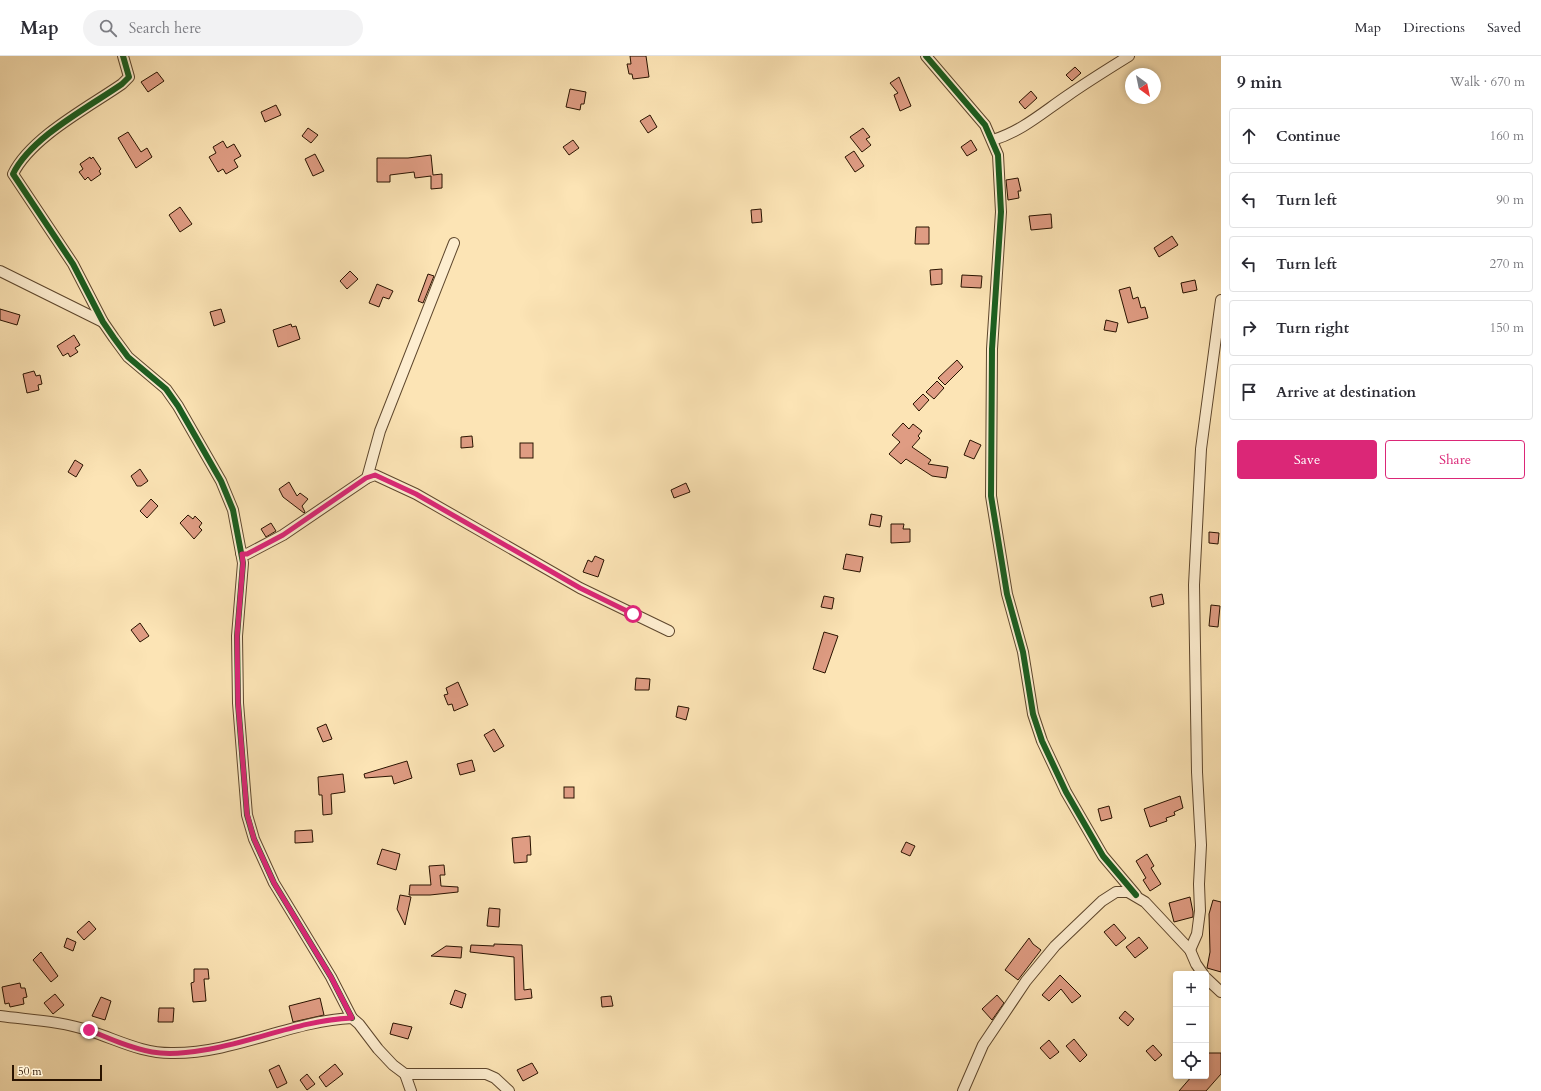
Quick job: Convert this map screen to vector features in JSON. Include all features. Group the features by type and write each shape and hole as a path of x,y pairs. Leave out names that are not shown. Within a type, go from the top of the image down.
{"street":[{"path":"123,56 129,77 122,84 42,139 18,163 13,174 73,264 103,322 128,356 166,390 178,406 221,481 233,510 243,563 237,636 238,680 247,814 254,839 274,883 331,977 352,1018 359,1024 393,1065 405,1074 411,1091"},
{"path":"926,56 985,125 998,154 1001,212 992,349 991,496 1005,586 1023,652 1033,714 1042,742 1066,792 1103,856 1136,895 1145,902 1190,950 1201,971"},
{"path":"993,140 1006,136 1028,125 1066,97 1130,56"},
{"path":"366,478 380,431 454,243"},
{"path":"0,271 103,322"},
{"path":"1190,950 1197,934 1200,911 1199,884 1201,845 1197,772 1194,585 1201,449 1221,300"},
{"path":"242,554 247,554 283,535 366,478 375,475 416,494 580,588 669,631"},
{"path":"964,1091 983,1045 1026,981 1055,946 1108,897 1121,891 1136,895"},
{"path":"1209,981 1221,992"},
{"path":"0,1016 60,1023 153,1052 173,1053 221,1048 313,1022 352,1018"},
{"path":"405,1074 486,1074 495,1078 509,1091"}],"building":[{"path":"630,56 646,56 649,77 633,79 632,74 629,74 627,64 631,64"},
{"path":"1075,67 1081,73 1072,81 1066,75"},
{"path":"157,72 164,81 148,92 141,82"},
{"path":"899,77 911,106 900,111 894,95 898,93 890,83"},
{"path":"570,89 586,92 584,104 581,104 580,110 566,107"},
{"path":"1031,91 1037,98 1025,109 1019,102"},
{"path":"276,105 281,115 265,122 261,112"},
{"path":"650,115 657,127 648,133 640,121"},
{"path":"308,128 318,135 311,143 302,136"},
{"path":"863,128 870,137 866,139 871,145 862,152 850,137"},
{"path":"128,132 141,152 147,148 152,157 136,168 118,138"},
{"path":"573,140 579,148 569,155 563,147"},
{"path":"971,140 977,150 967,156 961,147"},
{"path":"223,141 227,148 234,144 241,156 234,160 238,167 226,174 223,169 218,172 209,157 216,153 213,147"},
{"path":"854,151 864,166 855,172 845,157"},
{"path":"315,154 324,171 313,176 305,159"},
{"path":"431,155 433,175 442,174 442,188 431,189 431,176 415,178 414,172 390,175 390,182 377,182 377,158 408,158"},
{"path":"90,157 91,159 93,157 101,169 99,171 101,174 91,181 88,177 85,180 79,172 83,169 80,164"},
{"path":"1018,178 1021,191 1018,191 1019,198 1008,200 1006,180"},
{"path":"180,207 192,224 180,232 169,215"},
{"path":"761,209 762,222 752,223 751,210"},
{"path":"1051,214 1052,228 1031,230 1029,216"},
{"path":"916,227 929,227 929,244 915,244"},
{"path":"1172,236 1178,245 1159,257 1154,248"},
{"path":"942,269 942,284 931,285 930,270"},
{"path":"350,271 358,279 347,289 340,281"},
{"path":"428,274 434,276 423,303 418,301"},
{"path":"962,275 982,276 981,288 961,287"},
{"path":"1195,280 1197,290 1183,293 1181,283"},
{"path":"377,284 393,291 389,299 383,297 379,307 369,303"},
{"path":"1130,287 1133,299 1138,297 1141,308 1145,307 1148,318 1128,323 1119,290"},
{"path":"0,309 20,315 17,325 0,320"},
{"path":"221,309 225,322 214,326 210,312"},
{"path":"1106,320 1118,323 1116,332 1104,330"},
{"path":"291,324 292,327 296,326 300,339 278,347 273,330"},
{"path":"74,335 80,345 75,348 78,352 70,357 68,353 63,356 57,346"},
{"path":"957,360 963,367 945,385 938,378"},
{"path":"34,371 36,376 40,375 42,384 38,385 39,390 27,393 23,374"},
{"path":"937,381 944,388 934,399 926,392"},
{"path":"923,394 929,400 919,411 913,404"},
{"path":"903,423 909,429 913,424 922,431 918,436 920,438 912,447 931,460 928,464 948,467 946,478 932,476 906,459 901,464 889,454 900,442 892,435"},
{"path":"472,436 473,447 461,448 461,437"},
{"path":"970,440 981,445 974,459 964,455"},
{"path":"520,443 533,443 533,458 520,458"},
{"path":"75,460 83,465 76,477 68,472"},
{"path":"140,469 148,481 141,486 137,486 131,476"},
{"path":"289,482 297,496 300,493 308,499 302,506 305,512 304,513 283,497 279,489"},
{"path":"686,483 690,492 674,498 671,490"},
{"path":"151,499 158,506 147,518 140,511"},
{"path":"871,514 882,516 880,527 869,525"},
{"path":"188,515 193,519 195,516 202,523 199,527 202,530 194,539 180,523"},
{"path":"271,523 276,531 266,537 261,529"},
{"path":"891,524 904,524 903,529 910,529 910,542 891,543"},
{"path":"1209,532 1219,533 1218,544 1209,543"},
{"path":"846,554 863,557 860,572 843,569"},
{"path":"595,556 604,560 598,577 583,572 588,560 592,562"},
{"path":"1162,594 1164,604 1152,607 1150,597"},
{"path":"824,596 834,598 832,609 821,607"},
{"path":"1211,605 1220,606 1218,627 1209,626"},
{"path":"140,623 149,636 140,642 131,630"},
{"path":"824,632 838,636 825,673 813,669"},
{"path":"636,678 650,679 649,690 635,690"},
{"path":"458,682 468,705 454,711 452,704 448,705 444,695 448,694 446,688"},
{"path":"678,706 689,708 686,720 676,717"},
{"path":"326,724 332,739 323,742 317,728"},
{"path":"494,729 504,746 494,752 484,735"},
{"path":"472,760 475,771 460,775 457,764"},
{"path":"407,761 412,778 394,784 392,776 365,778 364,774"},
{"path":"343,774 345,792 331,794 332,814 323,815 322,795 319,795 318,777"},
{"path":"564,787 574,787 574,798 564,798"},
{"path":"1180,796 1183,808 1174,812 1175,815 1166,818 1167,821 1150,827 1144,809"},
{"path":"1109,806 1112,818 1101,821 1098,809"},
{"path":"312,830 313,842 295,843 295,831"},
{"path":"530,836 531,855 527,855 527,862 514,863 512,838"},
{"path":"906,842 915,846 910,856 901,852"},
{"path":"382,849 400,854 396,870 377,864"},
{"path":"1147,854 1154,866 1151,868 1161,884 1150,891 1143,880 1146,878 1136,861"},
{"path":"444,865 445,875 440,875 441,886 458,887 458,892 430,895 409,895 410,885 431,885 429,866"},
{"path":"400,895 411,897 405,925 397,909"},
{"path":"1190,897 1193,917 1174,922 1169,903"},
{"path":"1213,900 1221,902 1221,972 1207,968 1210,952 1209,914"},
{"path":"489,908 500,909 499,927 487,926"},
{"path":"89,921 96,929 84,940 77,932"},
{"path":"1114,924 1126,938 1116,946 1104,932"},
{"path":"1139,937 1148,948 1135,958 1126,947"},
{"path":"67,938 76,942 73,951 64,947"},
{"path":"1029,938 1033,944 1041,950 1018,980 1005,970"},
{"path":"494,944 522,945 524,990 531,989 532,998 515,1000 514,957 470,952 471,945 494,946"},
{"path":"446,946 462,947 461,958 431,956"},
{"path":"41,952 58,976 51,982 33,960"},
{"path":"194,969 208,969 209,979 204,979 206,1001 193,1002 191,983 194,982"},
{"path":"1060,975 1081,996 1072,1003 1061,989 1049,1001 1042,995"},
{"path":"20,983 21,988 25,988 27,997 23,998 24,1004 10,1007 9,1003 5,1004 2,987"},
{"path":"455,990 466,994 462,1008 450,1004"},
{"path":"55,994 64,1005 53,1014 44,1003"},
{"path":"997,995 1004,1003 992,1020 982,1009"},
{"path":"611,996 613,1006 602,1007 601,997"},
{"path":"101,997 111,1001 105,1020 92,1016"},
{"path":"320,998 324,1015 293,1022 289,1006"},
{"path":"159,1008 174,1008 173,1022 158,1022"},
{"path":"1125,1011 1134,1019 1128,1026 1119,1018"},
{"path":"393,1023 412,1027 408,1039 390,1034"},
{"path":"1074,1039 1087,1055 1080,1062 1066,1046"},
{"path":"1049,1040 1059,1052 1050,1059 1040,1048"},
{"path":"1153,1045 1162,1055 1155,1061 1146,1051"},
{"path":"1209,1053 1221,1053 1221,1074 1206,1091 1179,1091 1189,1079 1209,1079"},
{"path":"532,1063 538,1073 523,1081 517,1070"},
{"path":"335,1064 343,1074 326,1087 319,1077"},
{"path":"279,1065 287,1083 277,1088 269,1070"},
{"path":"307,1074 315,1084 307,1090 300,1080"}],"cycle path":[{"path":"123,56 129,77 122,84 47,135 21,160 13,174 73,264 103,322 114,338 128,357 166,389 178,406 221,481 233,510 243,563 237,636 238,703 247,815 254,839 274,883 331,977 352,1018"},
{"path":"926,56 985,125 998,155 1001,212 992,349 991,496 1007,594 1023,652 1033,714 1042,741 1066,792 1103,856 1136,895"}],"route":[{"path":"89,1030 124,1044 153,1052 173,1053 221,1048 313,1022 352,1018 331,977 274,883 257,847 247,814 238,703 237,636 243,563 242,554 247,554 283,535 366,478 375,475 416,494 500,540 580,588 633,614"}]}
